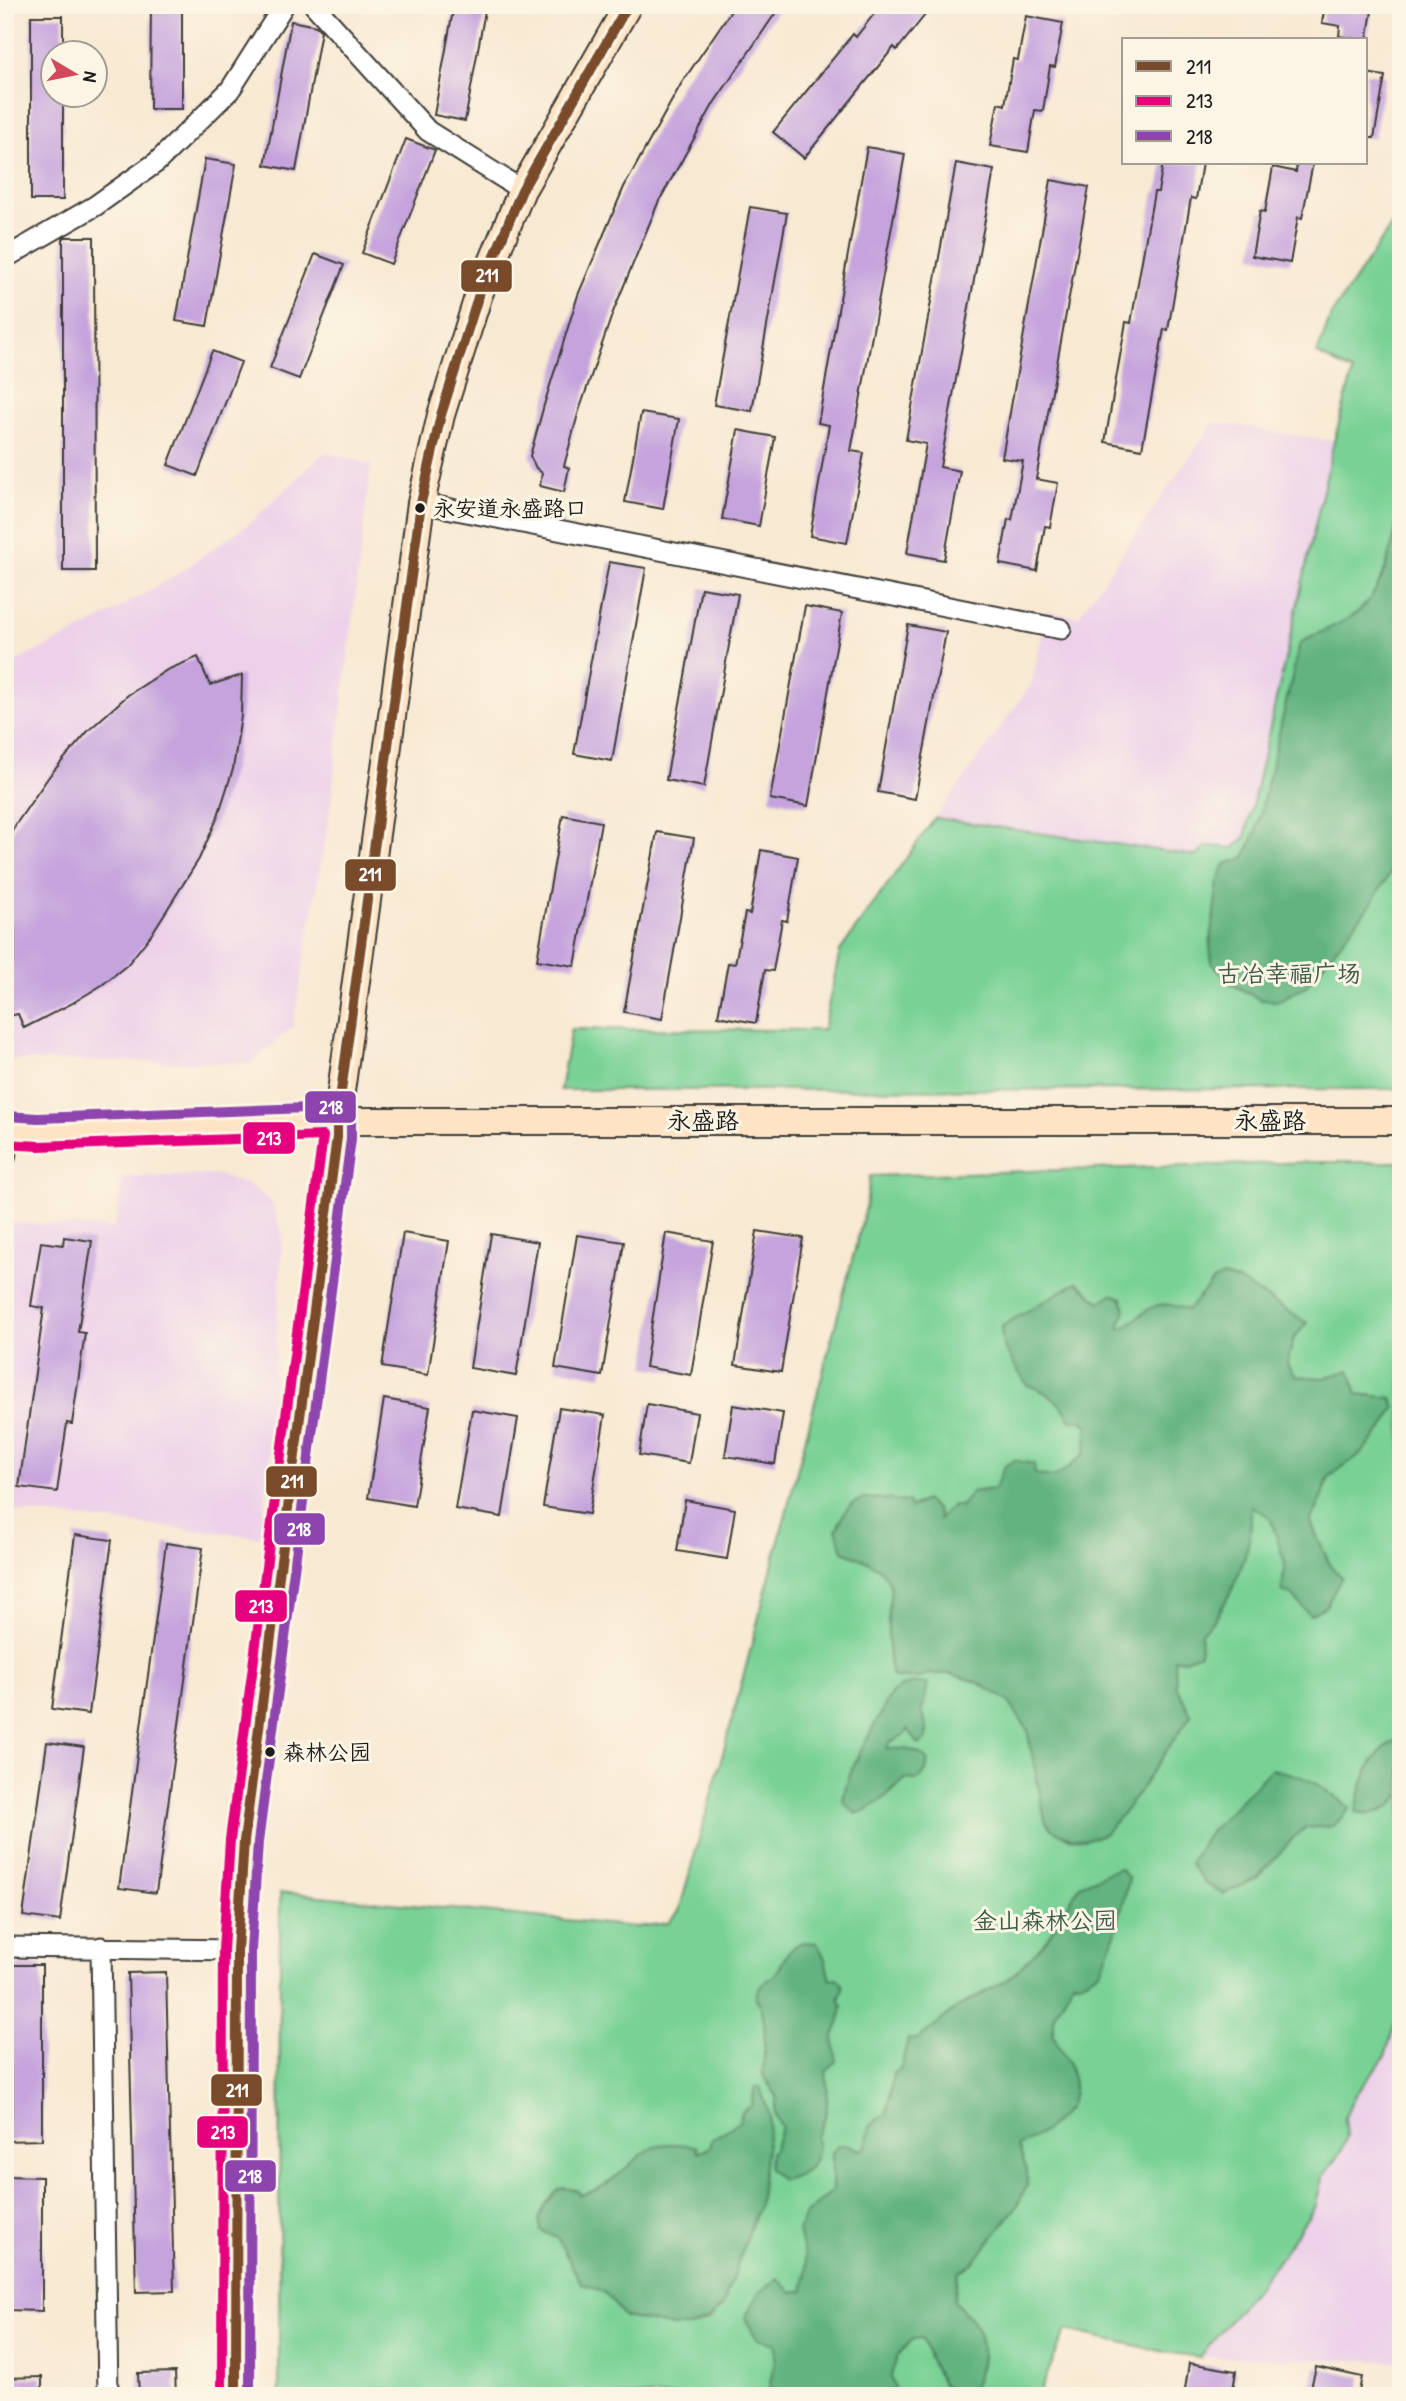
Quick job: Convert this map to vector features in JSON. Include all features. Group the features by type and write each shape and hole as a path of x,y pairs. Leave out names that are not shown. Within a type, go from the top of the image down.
{"main road":[{"path":"236,2396 237,1950 244,1841 421,503 441,415 479,294 522,190 628,5"},
{"name":"永盛路","path":"6,1145 38,1148 337,1129 1401,1121"},
{"name":"永盛路","path":"337,1129 1401,1137"}],"street":[{"path":"5,258 95,206 157,162 230,90 284,5"},
{"path":"314,5 428,131 522,190"},
{"path":"421,503 1061,629"},
{"path":"5,1947 237,1950"},
{"path":"101,1947 108,2396"}],"shaded area":[{"path":"1214,422 1334,441 1245,838 1233,848 1206,846 1197,856 840,951 1031,685 1048,611 1078,617"},
{"path":"325,452 371,464 329,817 293,1026 251,1063 5,1060 5,667 91,625 171,578 251,522"},
{"path":"218,1175 251,1186 271,1201 283,1234 268,1481 260,1537 5,1510 7,1222 115,1228 122,1177"},
{"path":"1401,1995 1401,2361 1200,2357 1276,2263 1316,2205 1322,2178 1342,2150 1347,2137 1345,2117 1355,2095 1385,2057"}],"green space":[{"name":"古冶幸福广场","path":"1401,211 1401,1089 560,1090 571,1029 823,1030 840,951 935,818 1197,856 1206,846 1233,848 1245,838 1334,441 1353,372 1317,354 1331,315"},
{"path":"1401,501 1401,855 1371,904 1306,986 1278,1001 1261,1000 1231,984 1212,963 1210,945 1218,882 1225,864 1244,858 1256,832 1300,643 1349,618 1372,596 1386,566"},
{"name":"金山森林公园","path":"1311,1162 1401,1162 1401,1995 1385,2057 1355,2095 1345,2117 1347,2137 1342,2150 1322,2178 1316,2205 1276,2263 1200,2357 1066,2330 1038,2396 279,2396 280,1892 636,1927 668,1923 679,1911 728,1735 866,1207 870,1176"},
{"path":"1223,1276 1241,1282 1307,1323 1294,1338 1287,1364 1296,1376 1323,1378 1350,1370 1357,1394 1392,1398 1395,1408 1384,1427 1362,1453 1329,1477 1310,1521 1331,1567 1342,1577 1326,1606 1310,1615 1291,1594 1282,1591 1285,1563 1270,1517 1251,1506 1248,1546 1233,1588 1218,1614 1201,1632 1200,1653 1185,1660 1175,1659 1176,1685 1191,1715 1129,1806 1104,1834 1084,1840 1070,1838 1051,1829 1045,1820 1027,1729 1008,1701 977,1682 951,1674 892,1678 888,1645 890,1584 875,1566 843,1551 836,1530 847,1509 859,1500 876,1498 908,1502 910,1508 925,1500 937,1510 939,1519 953,1505 962,1506 971,1492 994,1489 1005,1466 1014,1460 1034,1464 1035,1474 1053,1477 1085,1453 1088,1426 1082,1421 1071,1420 1053,1398 1027,1385 1005,1349 1002,1326 1077,1282 1100,1302 1112,1294 1122,1298 1125,1309 1119,1328 1124,1328 1147,1310 1160,1305 1188,1310 1213,1281"},
{"path":"914,1683 928,1684 922,1710 927,1730 926,1739 919,1745 908,1729 905,1734 889,1743 887,1749 918,1753 927,1759 926,1771 918,1780 905,1779 876,1804 856,1814 843,1801 850,1773 891,1694 900,1687"},
{"path":"1401,1738 1401,1793 1387,1808 1370,1813 1356,1812 1369,1768 1382,1750"},
{"path":"1271,1769 1314,1782 1350,1808 1334,1826 1306,1828 1296,1835 1257,1878 1224,1894 1206,1884 1190,1864 1207,1835"},
{"path":"1120,1868 1129,1879 1114,1938 1100,1971 1080,1982 1073,1981 1053,2024 1055,2039 1069,2064 1074,2084 1073,2096 1058,2120 1018,2146 1027,2170 1027,2185 1017,2206 973,2263 958,2273 954,2301 974,2323 982,2343 979,2370 969,2396 953,2396 947,2390 934,2369 922,2338 913,2339 898,2355 891,2375 896,2396 764,2396 769,2393 776,2344 757,2339 745,2318 759,2293 778,2278 791,2292 803,2291 806,2266 798,2230 805,2215 832,2191 832,2153 838,2145 849,2145 860,2150 866,2146 873,2123 887,2114 893,2073 901,2068 908,2039 918,2039 958,2007 1009,1979 1045,1942 1080,1885"},
{"path":"803,1942 817,1943 824,1956 830,1979 837,1978 842,1985 839,1999 842,2004 840,2021 834,2036 836,2061 826,2072 827,2106 816,2137 817,2154 810,2167 781,2180 769,2169 770,2153 782,2126 775,2116 777,2097 763,2074 764,2020 756,1999 761,1985 777,1972 790,1951"},
{"path":"755,2087 760,2087 770,2117 759,2205 723,2304 710,2319 691,2327 673,2327 625,2317 604,2292 581,2283 558,2239 541,2230 539,2219 545,2205 557,2191 564,2188 577,2190 581,2195 604,2186 643,2153 657,2145 692,2146 697,2147 697,2152 710,2148 712,2139 739,2122 742,2112 752,2105"}],"building":[{"path":"151,5 182,5 182,109 150,109"},
{"path":"454,5 486,5 465,121 434,115"},
{"path":"735,5 781,5 714,103 658,203 613,312 578,414 564,466 569,468 564,492 540,486 542,473 530,456 578,295 624,187 681,84"},
{"path":"881,5 933,5 897,50 894,47 804,158 773,132 853,34 856,37"},
{"path":"1325,5 1373,5 1368,38 1339,36 1340,26 1322,23"},
{"path":"31,16 63,16 63,38 38,38 38,108 63,108 63,200 31,200"},
{"path":"1026,16 1063,23 1055,67 1050,66 1043,111 1035,110 1028,152 990,146 998,103 1005,105 1013,59 1018,60"},
{"path":"291,21 316,26 321,31 296,171 265,165"},
{"path":"1368,73 1385,76 1374,138 1368,138"},
{"path":"406,139 435,150 391,264 362,253"},
{"path":"867,147 905,154 851,451 864,453 847,543 810,536 829,425 818,423"},
{"path":"205,159 236,164 207,326 176,321"},
{"path":"956,163 994,170 940,467 960,471 944,560 907,553 926,444 906,440"},
{"path":"1163,164 1202,164 1196,199 1191,198 1168,330 1164,329 1142,449 1105,442 1126,322 1131,323 1154,192 1158,192"},
{"path":"1297,164 1313,164 1302,218 1298,217 1290,263 1252,256 1260,211 1265,212 1273,167 1296,172"},
{"path":"1051,180 1089,187 1036,479 1058,483 1050,527 1045,526 1037,571 1000,564 1008,519 1012,520 1023,461 1002,458"},
{"path":"750,207 787,213 752,411 714,405"},
{"path":"65,237 94,237 95,571 63,571"},
{"path":"315,254 344,265 299,379 270,368"},
{"path":"212,351 241,362 197,476 168,465"},
{"path":"641,413 679,419 663,509 625,502"},
{"path":"738,430 775,437 759,526 722,519"},
{"path":"609,562 646,568 612,761 574,754"},
{"path":"701,588 738,594 704,787 666,780"},
{"path":"805,606 842,613 808,806 770,799"},
{"path":"908,625 946,632 915,799 878,792"},
{"path":"198,657 210,685 242,675 241,716 233,769 217,819 199,859 151,935 127,965 102,985 71,1004 24,1028 18,1014 5,1017 5,844 50,775 89,730 128,695 167,670"},
{"path":"563,815 601,822 575,966 537,960"},
{"path":"657,832 694,838 662,1019 624,1012"},
{"path":"761,850 798,857 787,921 782,920 773,971 765,970 756,1023 718,1016 728,963 735,964 745,913 750,914"},
{"path":"757,1231 803,1238 781,1372 735,1365"},
{"path":"403,1233 449,1241 428,1375 382,1367"},
{"path":"666,1233 713,1241 691,1375 645,1367"},
{"path":"491,1234 538,1242 516,1376 470,1368"},
{"path":"577,1235 624,1242 602,1376 555,1368"},
{"path":"64,1237 92,1241 78,1332 85,1333 72,1424 67,1423 57,1492 19,1487 44,1308 31,1306 41,1242 63,1245"},
{"path":"384,1399 430,1407 414,1506 368,1498"},
{"path":"647,1404 697,1413 689,1463 639,1455"},
{"path":"733,1405 783,1413 775,1464 725,1456"},
{"path":"559,1408 605,1415 589,1514 543,1507"},
{"path":"472,1410 518,1418 502,1517 455,1509"},
{"path":"685,1500 735,1509 727,1559 677,1551"},
{"path":"75,1535 112,1540 89,1714 52,1709"},
{"path":"166,1543 203,1548 156,1893 119,1888"},
{"path":"47,1742 84,1747 60,1921 23,1916"},
{"path":"5,1965 42,1965 42,2140 5,2141"},
{"path":"166,1972 174,2291 136,2292 128,1973"},
{"path":"5,2176 42,2177 42,2311 5,2310"},
{"path":"1189,2363 1236,2371 1232,2396 1184,2396"},
{"path":"1316,2367 1362,2377 1358,2396 1309,2396"},
{"path":"175,2372 176,2396 139,2396 138,2373"},
{"path":"42,2377 42,2396 5,2396 5,2378"}],"transit line":[{"name":"211","path":"236,2396 237,1950 244,1841 337,1121 421,503 441,415 479,294 522,190 628,5"},
{"name":"218","path":"6,1116 38,1118 336,1107 346,1110 351,1118 351,1139 258,1842 251,1950 250,2396"},
{"name":"213","path":"5,1144 39,1146 323,1136 230,1840 223,1950 222,2396"}],"place":[{"name":"永安道永盛路口","path":"420,508"},
{"name":"森林公园","path":"270,1752"}]}
